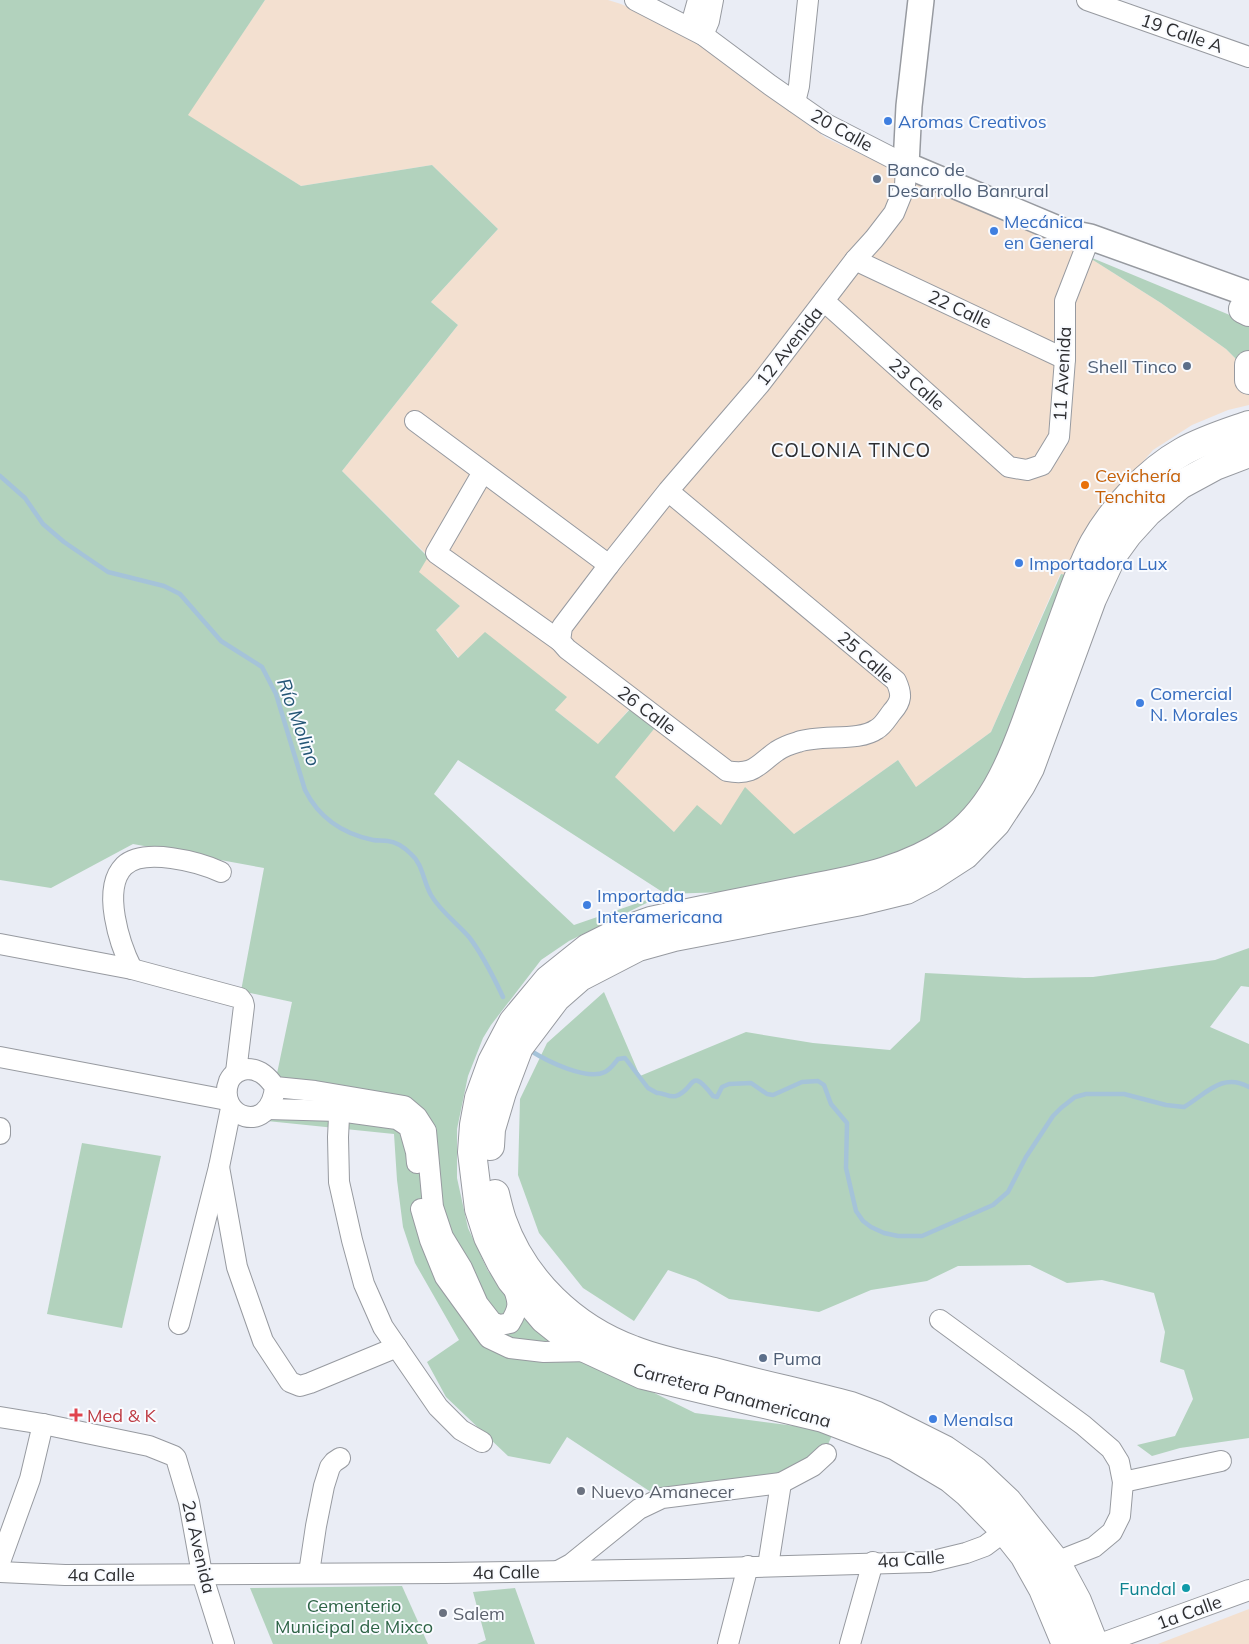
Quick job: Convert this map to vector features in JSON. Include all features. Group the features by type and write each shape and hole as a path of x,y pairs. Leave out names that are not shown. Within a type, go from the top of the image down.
{"highway":[{"path":"1249,366 1249,380"},
{"name":"Carretera Panamericana","path":"1066,1644 1043,1589 1024,1555 1005,1531 968,1492 950,1478 896,1446 822,1418 643,1375 574,1343 544,1319 512,1280 491,1244 479,1209 472,1152 474,1124 479,1098 492,1062 513,1022 548,980 588,948 620,932 651,921 854,880 892,870 928,854 951,840 970,823 986,805 1014,756 1076,583 1094,544 1113,515 1162,465 1180,453 1199,443 1249,425"},
{"name":"Carretera Panamericana","path":"1094,1644 1077,1601 1056,1562 1008,1502 974,1470 946,1450 875,1414 850,1406 633,1350 583,1325 555,1302 533,1278 516,1251 502,1220 490,1161 491,1129 519,1046 556,998 580,977 638,947 862,901 906,890 965,856 996,823 1030,768 1092,599 1112,556 1148,512 1180,485 1215,466 1249,453"}],"main road":[{"name":"12 Avenida","path":"906,164 909,106 921,0"},
{"name":"20 Calle","path":"906,164 1065,232 1090,237 1247,306"},
{"name":"20 Calle","path":"1065,232 1086,247 1247,306"}],"street":[{"name":"20 Calle","path":"635,0 696,31 826,124 906,164"},
{"path":"698,0 694,18 696,31 709,21 713,0"},
{"path":"794,102 799,86 808,0"},
{"name":"19 Calle A","path":"1087,0 1249,57"},
{"name":"12 Avenida","path":"564,645 562,627 668,491 760,384 855,260 894,213 905,186 906,164"},
{"name":"11 Avenida","path":"1009,467 1027,470 1042,464 1059,437 1065,359 1065,301 1086,247"},
{"name":"22 Calle","path":"855,260 1065,359"},
{"name":"23 Calle","path":"824,300 1009,467"},
{"path":"415,421 610,566"},
{"name":"26 Calle","path":"484,472 436,554 564,645 727,771"},
{"name":"25 Calle","path":"668,491 896,681 901,692 901,698 895,709 877,730 862,735 813,738 800,741 779,749 751,771 740,773 727,771"},
{"path":"132,969 122,948 114,903 114,884 124,867 129,862 138,859 164,858 186,861 221,872"},
{"path":"0,944 132,969 240,998 244,1006 236,1072 229,1082 226,1091 229,1104 219,1167 180,1324"},
{"path":"0,1057 229,1104 238,1113 254,1117 268,1109 274,1097 275,1087"},
{"path":"236,1072 245,1069 263,1073 275,1087 397,1119 409,1127 416,1152 420,1209 430,1240 446,1277 489,1338 510,1348 544,1352 593,1351"},
{"path":"268,1109 340,1103 404,1106 417,1117 426,1131 433,1207 443,1237 462,1268 478,1304 492,1322 500,1325 510,1323 518,1311 512,1280"},
{"path":"340,1103 339,1182 352,1240 367,1292 383,1327 438,1407 461,1430 482,1442"},
{"path":"0,1128 0,1134"},
{"path":"219,1167 237,1267 262,1341 290,1382 300,1386 310,1383 397,1347"},
{"path":"940,1320 1083,1425 1111,1449 1119,1462 1124,1482 1120,1516 1112,1532 1094,1547 1056,1562"},
{"path":"0,1417 44,1424 30,1479 0,1562"},
{"name":"2a Avenida","path":"44,1424 149,1446 169,1453 176,1458 189,1502 202,1574 224,1644"},
{"path":"558,1571 571,1564 639,1509 662,1498 780,1483 813,1466 826,1454"},
{"path":"309,1574 324,1486 330,1467 340,1458"},
{"path":"1124,1482 1221,1461"},
{"path":"768,1566 780,1483"},
{"name":"4a Calle","path":"0,1572 65,1575 309,1574 558,1571 929,1562 966,1553 985,1546 1005,1531"},
{"path":"850,1644 873,1562"},
{"path":"728,1644 748,1566"},
{"name":"1a Calle","path":"1100,1644 1249,1590"}],"shaded area":[{"path":"265,0 608,0 621,4 685,34 826,138 933,188 1085,255 1161,303 1226,349 1249,372 1249,405 1228,410 1192,425 1153,450 1104,507 1070,576 1060,574 991,732 916,787 898,760 794,834 721,825 674,832 614,777 658,724 631,707 599,745 555,710 566,697 485,633 459,658 436,630 460,606 418,572 428,556 342,471 458,325 431,302 498,229 432,165 301,186 187,115"},
{"path":"1249,1609 1249,1644 1158,1644"}],"green space":[{"path":"0,0 265,0 188,115 301,186 432,165 498,229 431,302 458,325 342,471 428,557 419,572 460,606 436,630 458,658 485,632 567,697 555,710 598,744 632,707 658,724 615,777 674,832 697,805 721,825 745,787 794,834 898,760 916,787 991,732 1061,574 1070,576 1000,766 973,807 927,841 902,856 726,892 665,894 569,941 541,960 491,1025 483,1038 468,1076 457,1129 457,1178 468,1228 488,1271 530,1319 581,1357 695,1413 834,1431 821,1460 781,1477 660,1498 567,1437 550,1464 508,1456 446,1397 427,1362 459,1340 415,1263 403,1227 394,1134 267,1121 292,1002 241,991 264,868 133,844 51,888 0,880","holes":["458,760 664,893 574,925 434,794"]},
{"path":"1085,255 1249,323 1249,372 1226,349 1161,303"},
{"path":"1249,948 1249,987 1241,986 1210,1027 1249,1044 1249,1438 1180,1448 1152,1456 1137,1445 1175,1436 1193,1399 1184,1370 1160,1362 1165,1332 1154,1293 1102,1280 1067,1283 1030,1265 958,1266 927,1281 871,1290 819,1312 729,1299 696,1280 668,1270 634,1321 583,1288 539,1233 518,1175 520,1099 547,1043 604,992 640,1076 746,1032 813,1043 890,1050 920,1021 925,973 1024,978 1093,977 1215,960"},
{"path":"82,1143 161,1156 122,1328 47,1314"},
{"name":"Cementerio Municipal de Mixco","path":"402,1586 428,1644 273,1644 250,1588"},
{"path":"515,1588 535,1644 477,1644 486,1640 473,1592"}],"waterway":[{"name":"Río Molino","path":"0,476 25,498 43,524 64,542 108,572 164,586 180,594 221,641 262,667 276,694 305,790 317,809 342,829 373,840 394,843 415,858 431,895 469,937 503,997"},
{"name":"Río Molino","path":"531,1051 567,1069 588,1074 605,1072 618,1059 625,1058 648,1088 657,1093 671,1096 682,1093 696,1081 700,1082 713,1096 717,1097 722,1087 729,1084 751,1083 767,1094 773,1095 802,1082 818,1081 824,1085 831,1104 847,1123 846,1168 856,1211 863,1221 871,1227 884,1233 898,1236 922,1236 993,1205 1008,1192 1026,1157 1053,1116 1075,1097 1086,1094 1124,1094 1166,1105 1184,1107 1222,1083 1239,1083 1249,1087"}],"place":[{"name":"Aromas Creativos","path":"888,121"},
{"name":"Banco de Desarrollo Banrural","path":"877,179"},
{"name":"Mecánica en General","path":"994,231"},
{"name":"Shell Tinco","path":"1187,366"},
{"name":"Cevichería Tenchita","path":"1085,485"},
{"name":"Importadora Lux","path":"1019,563"},
{"name":"Comercial N. Morales","path":"1140,703"},
{"name":"Importada Interamericana","path":"587,905"},
{"name":"Puma","path":"763,1358"},
{"name":"Med & K","path":"76,1415"},
{"name":"Menalsa","path":"933,1419"},
{"name":"Nuevo Amanecer","path":"581,1491"},
{"name":"Fundal","path":"1186,1588"},
{"name":"Salem","path":"443,1613"}],"district":[{"name":"COLONIA TINCO","path":"851,450"}]}
